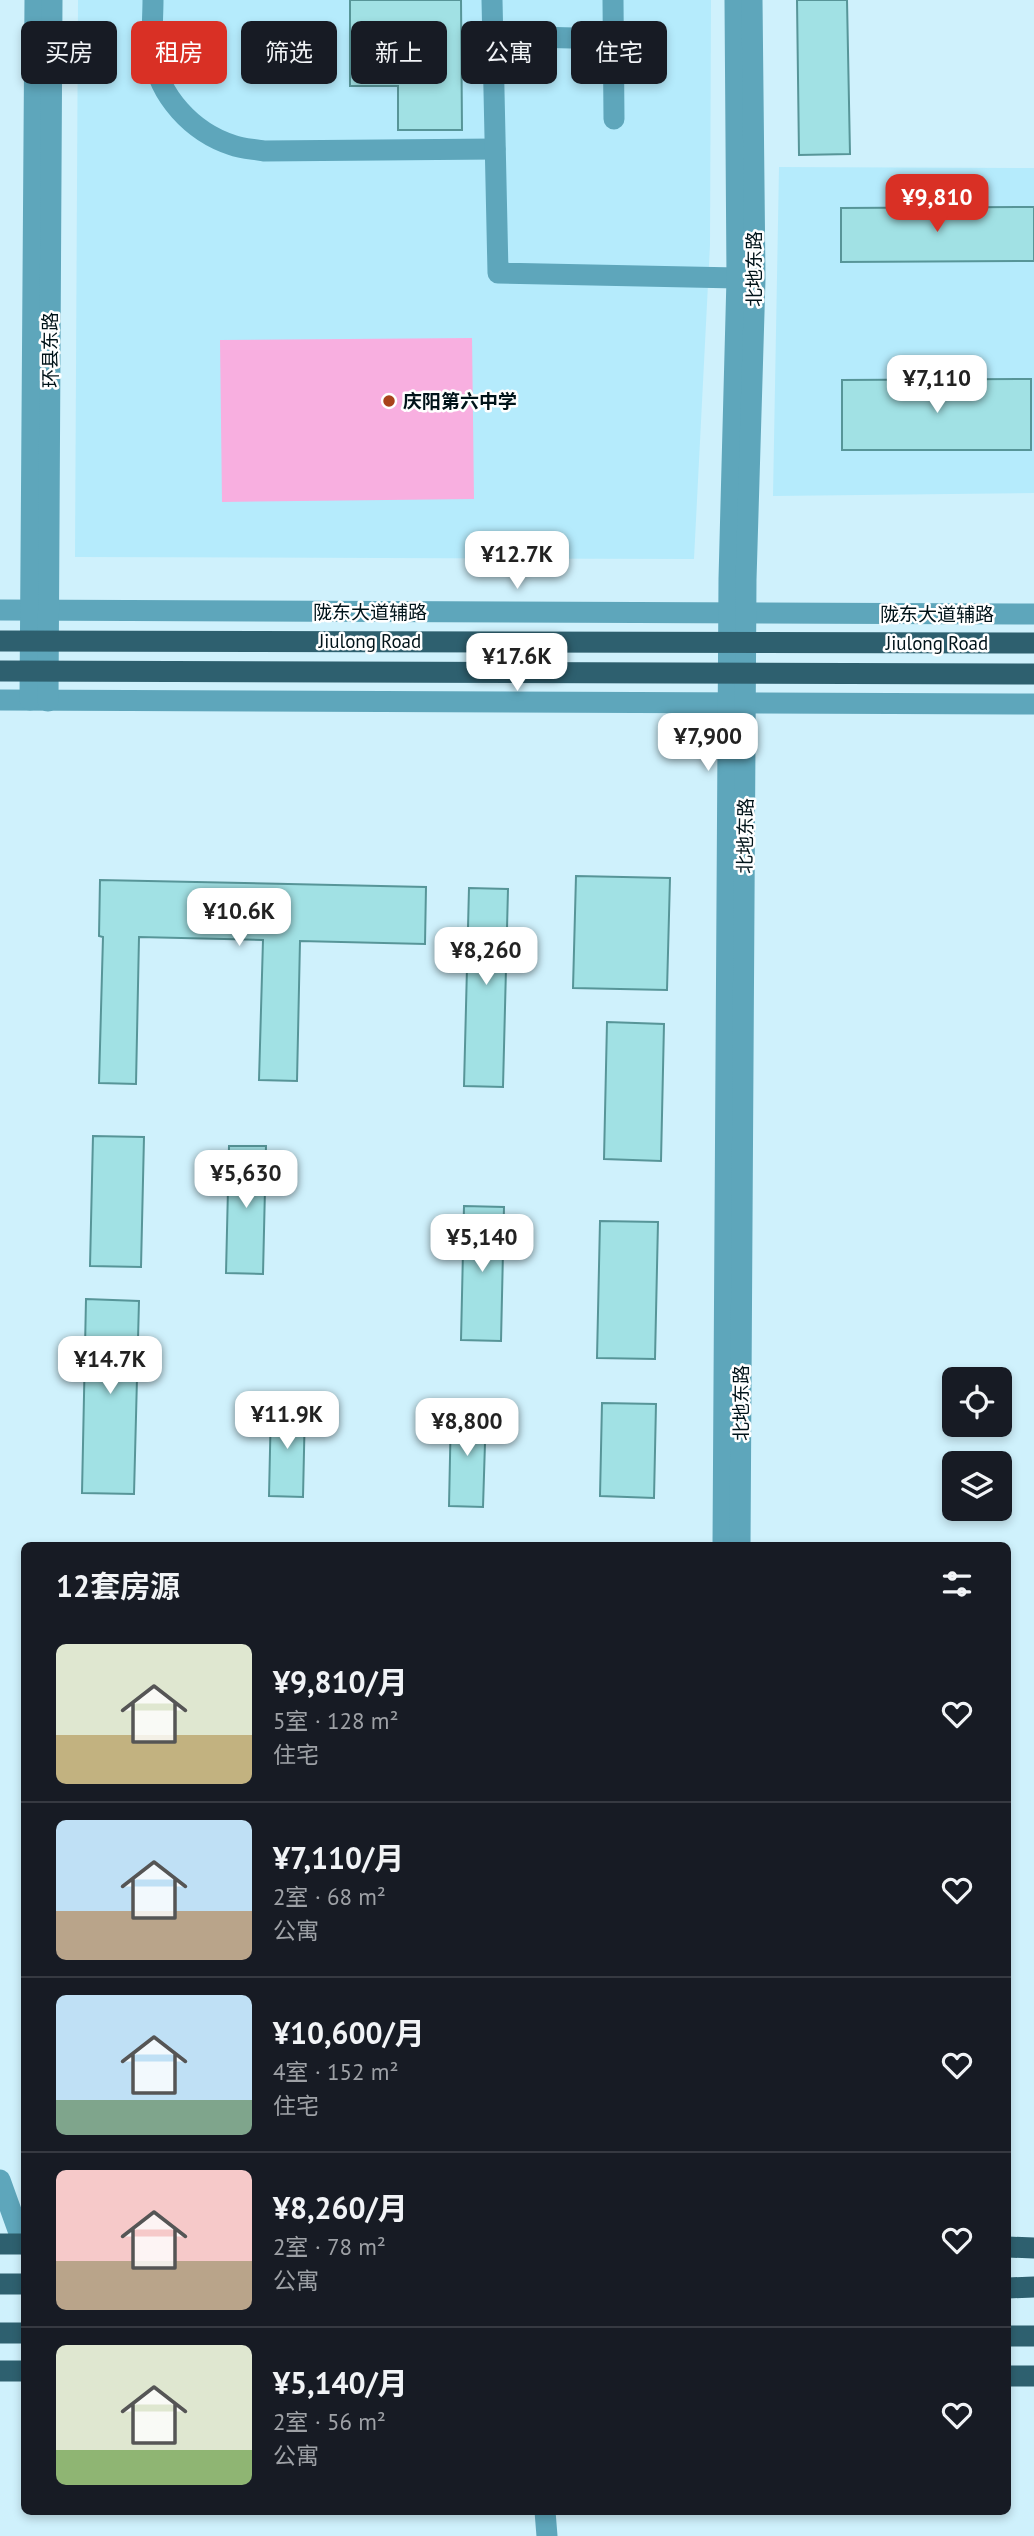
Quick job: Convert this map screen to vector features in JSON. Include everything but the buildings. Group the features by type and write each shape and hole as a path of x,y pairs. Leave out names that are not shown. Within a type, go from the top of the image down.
{"main road":[{"name":"Jiulong Road","path":"0,640 1034,643"},
{"name":"Jiulong Road","path":"0,671 1034,674"},
{"path":"0,2244 21,2244"},
{"path":"1011,2248 1034,2248"},
{"path":"0,2284 21,2284"},
{"path":"1011,2288 1034,2287"},
{"path":"0,2333 21,2333"},
{"path":"1011,2336 1034,2336"},
{"path":"0,2371 21,2371"},
{"path":"1011,2376 1034,2376"}],"street":[{"name":"环县东路","path":"34,0 39,701"},
{"name":"环县东路","path":"40,611 52,0"},
{"path":"153,0 153,55 163,85 180,112 204,133 233,146 264,151 495,149"},
{"path":"492,0 493,21"},
{"path":"613,0 613,21"},
{"name":"北地东路","path":"735,0 740,1542"},
{"name":"北地东路","path":"737,613 755,279 752,0"},
{"path":"494,84 498,273 737,278"},
{"path":"614,84 614,120"},
{"name":"陇东大道辅路","path":"0,610 1034,614"},
{"path":"0,700 1034,704"},
{"name":"北地东路","path":"723,1542 737,703"},
{"path":"0,2180 21,2236"},
{"path":"545,2515 547,2536"}],"shaded area":[{"name":"庆阳第六中学","path":"78,0 711,0 710,245 694,559 75,557 78,84 117,84 117,21 78,21"},
{"path":"779,167 1034,168 1034,493 773,496"},
{"path":"472,338 474,499 222,502 220,340"}],"place":[{"name":"庆阳第六中学","path":"389,401"}]}
